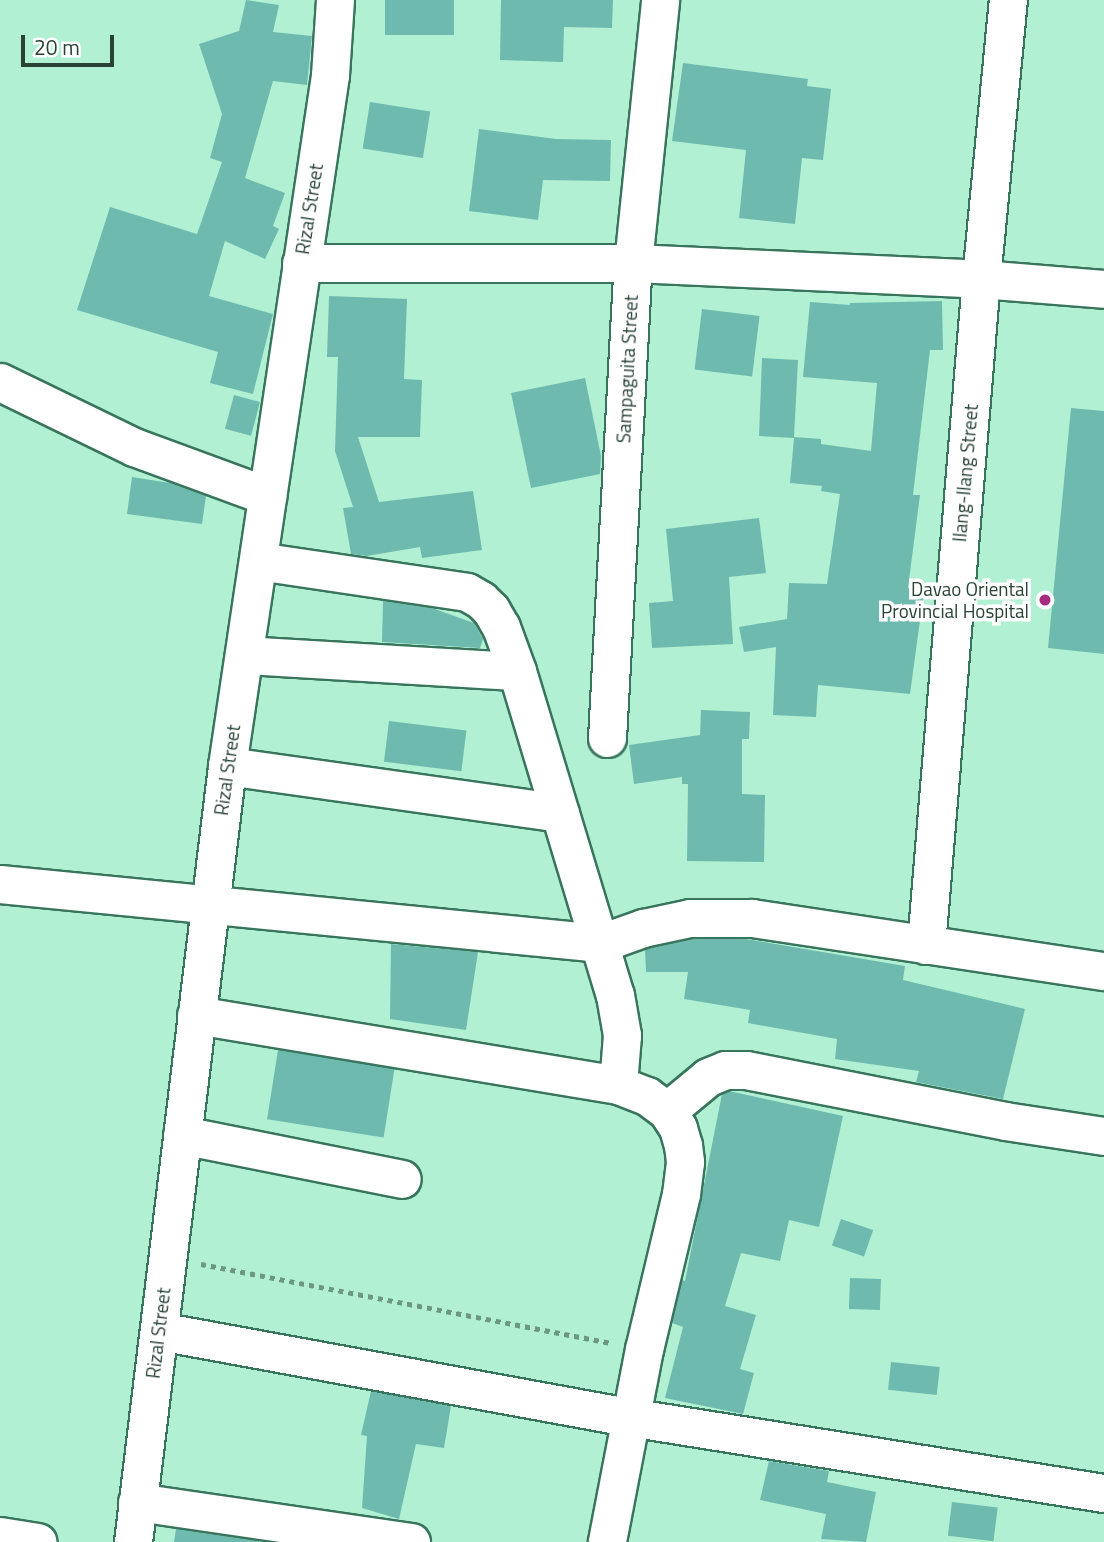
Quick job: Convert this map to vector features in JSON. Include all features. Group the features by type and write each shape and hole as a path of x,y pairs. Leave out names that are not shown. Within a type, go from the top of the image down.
{"street":[{"name":"Rizal Street","path":"132,1542 228,766 330,75 335,0"},
{"name":"Sampaguita Street","path":"607,738 633,263 660,0"},
{"name":"Ilang-Ilang Street","path":"926,945 1007,0"},
{"path":"301,263 633,263 981,279 1104,289"},
{"path":"0,382 134,447 267,496"},
{"path":"258,561 467,592 491,610 501,627 517,671 601,943 622,1034 618,1085"},
{"path":"244,656 517,671"},
{"path":"228,766 560,813"},
{"path":"0,884 601,943 643,928 690,918 752,918 1104,971"},
{"path":"197,1015 618,1085 647,1096 667,1111 678,1128 685,1162 681,1194 629,1417 607,1542"},
{"path":"667,1111 708,1077 725,1070 746,1070 1005,1121 1104,1136"},
{"path":"182,1135 402,1179"},
{"path":"159,1331 629,1417 1104,1493"},
{"path":"138,1502 411,1542"},
{"path":"0,1536 38,1542"}],"path":[{"path":"168,1257 644,1349"}],"building":[{"path":"246,0 279,5 273,32 312,36 307,85 273,81 245,178 285,193 273,226 279,229 265,259 225,241 209,296 273,314 253,394 210,383 218,352 77,310 110,207 197,234 222,162 210,158 222,114 199,44 239,31"},
{"path":"385,0 454,0 454,35 385,35"},
{"path":"501,0 613,0 612,28 564,27 563,62 500,60"},
{"path":"683,63 808,79 807,86 831,89 823,160 802,158 795,224 739,218 746,150 672,141"},
{"path":"370,102 430,112 423,158 363,148"},
{"path":"479,129 556,139 611,140 610,181 543,180 538,220 469,211"},
{"path":"329,296 407,299 404,379 422,380 420,437 358,437 379,502 473,491 482,550 422,558 420,547 367,556 351,554 343,508 353,507 335,451 338,357 327,357"},
{"path":"942,301 943,350 930,350 913,495 920,495 908,588 924,591 910,694 818,685 816,717 773,715 776,647 744,652 739,627 787,619 789,583 827,584 840,494 821,491 822,486 790,483 794,438 759,436 762,358 798,360 794,437 821,439 821,444 871,451 877,383 803,377 810,302 850,305"},
{"path":"702,309 760,316 752,377 695,370"},
{"path":"585,378 601,456 600,474 531,488 511,393"},
{"path":"234,395 260,402 251,436 225,429"},
{"path":"1071,408 1104,411 1104,654 1048,648"},
{"path":"132,477 170,483 206,496 202,524 127,514"},
{"path":"759,518 766,573 729,577 733,644 652,648 649,603 673,601 666,529"},
{"path":"383,601 432,608 474,623 483,639 480,648 382,642"},
{"path":"701,710 750,712 749,739 742,739 742,794 765,795 764,862 687,861 688,784 682,784 682,777 634,784 629,745 700,735"},
{"path":"389,721 466,731 461,771 384,762"},
{"path":"692,939 746,939 905,966 903,980 1025,1009 1003,1099 916,1082 919,1071 835,1059 837,1039 748,1023 750,1010 684,999 688,972 646,972 645,949"},
{"path":"391,944 478,952 466,1030 390,1019"},
{"path":"278,1050 395,1068 384,1138 267,1119"},
{"path":"729,1091 843,1116 819,1227 789,1220 780,1261 741,1253 725,1306 756,1315 740,1369 754,1373 743,1414 665,1398 683,1327 672,1323 682,1280 685,1281 722,1094"},
{"path":"841,1219 873,1230 864,1257 832,1245"},
{"path":"850,1278 881,1279 880,1310 849,1309"},
{"path":"891,1362 940,1367 937,1395 888,1390"},
{"path":"371,1391 451,1406 444,1448 416,1444 399,1519 362,1508 367,1436 361,1435"},
{"path":"769,1461 829,1471 827,1482 876,1492 866,1542 821,1539 826,1514 760,1500"},
{"path":"952,1502 998,1508 994,1541 948,1536"},
{"path":"176,1529 259,1541 259,1542 174,1542"}],"place":[{"name":"Davao Oriental Provincial Hospital","path":"1045,600"}]}
